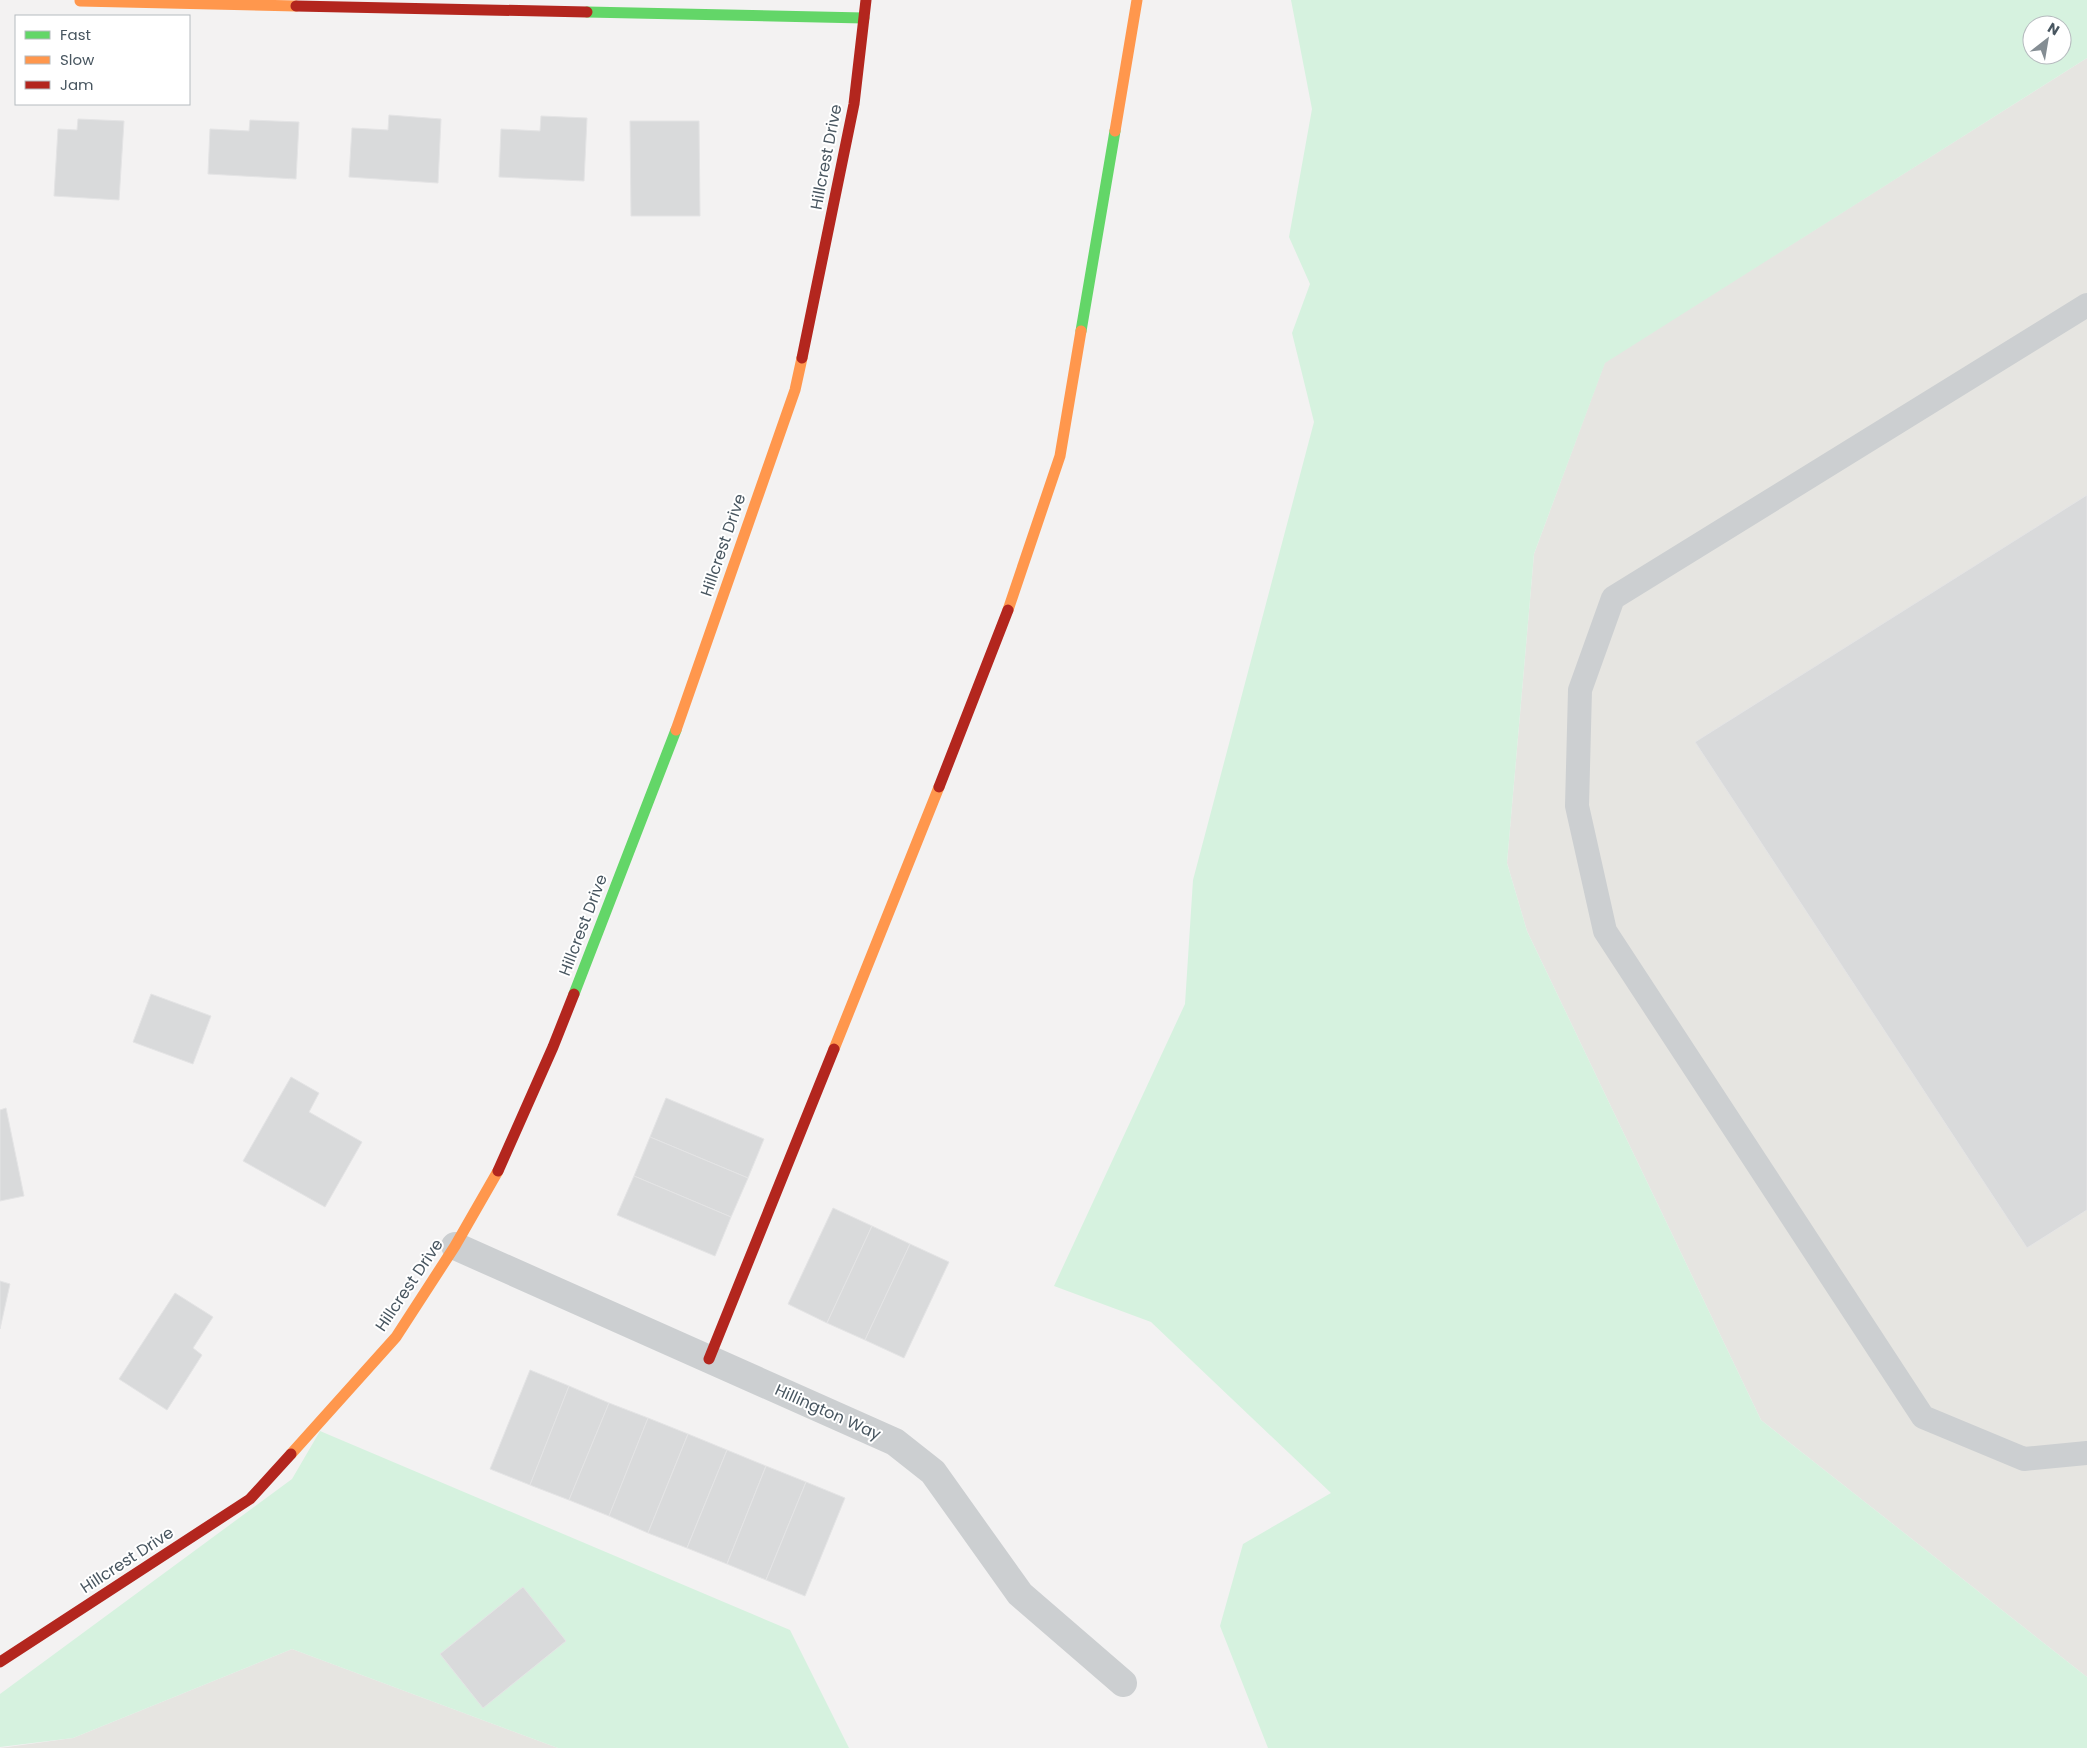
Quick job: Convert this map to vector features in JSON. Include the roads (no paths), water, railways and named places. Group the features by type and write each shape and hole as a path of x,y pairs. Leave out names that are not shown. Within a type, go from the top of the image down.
{"street":[{"path":"80,0 864,18"},
{"name":"Hillcrest Drive","path":"0,1662 250,1499 396,1337 455,1246 497,1172 556,1038 663,767 795,390 854,104 866,0"},
{"path":"709,1359 997,643 1060,456 1137,0"},
{"name":"Hillington Way","path":"455,1246 895,1442 933,1472 1020,1594 1123,1683"}],"lane":[{"path":"2087,306 1612,598 1580,690 1577,806 1605,931 1922,1417 2024,1458 2087,1453"}]}
